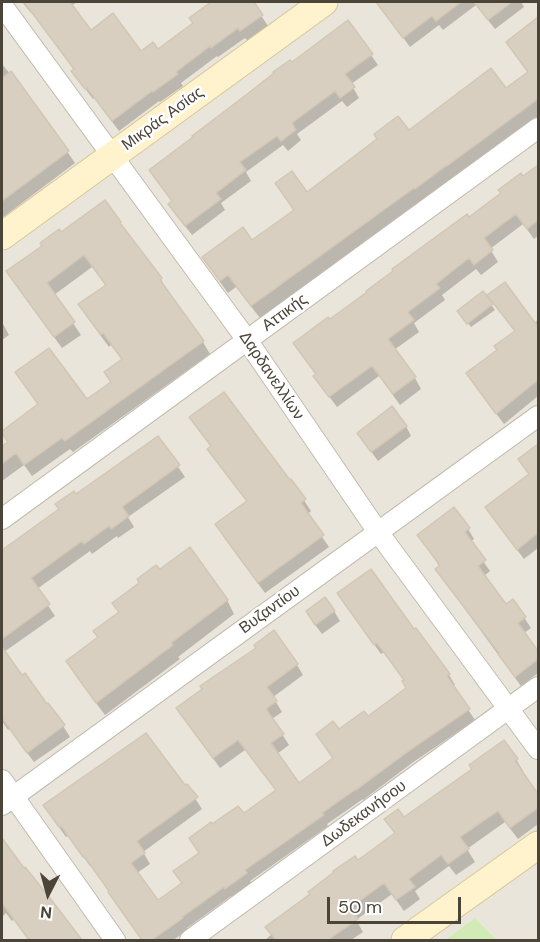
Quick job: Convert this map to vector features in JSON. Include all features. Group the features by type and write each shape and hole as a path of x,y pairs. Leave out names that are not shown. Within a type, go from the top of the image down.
{"street":[{"name":"Μικράς Ασίας","path":"2,236 324,2"},
{"name":"Δαρδανελλίων","path":"2,5 247,340 378,532 538,749"},
{"name":"Αττικής","path":"2,519 538,128"},
{"name":"Βυζαντίου","path":"7,801 538,416"},
{"name":"Δωδεκανήσου","path":"190,940 538,687"},
{"path":"2,780 7,801 115,940"},
{"path":"405,940 538,845"}],"shaded area":[{"path":"2,2 538,2 538,940 497,940 475,918 445,940 2,940"}],"green space":[{"path":"475,918 497,940 445,940"}],"building":[{"path":"24,2 70,2 91,30 113,13 141,51 153,42 158,49 193,23 189,18 211,2 254,2 263,15 240,31 238,28 211,48 210,46 176,72 178,74 112,121 71,71 74,69"},
{"path":"376,2 461,2 436,21 432,16 403,38"},
{"path":"474,2 512,2 488,20"},
{"path":"538,17 538,99 251,306 228,275 220,281 202,257 243,227 252,240 294,210 275,183 292,171 307,192 377,139 374,134 398,116 409,130 491,68 506,88 528,72 506,42"},
{"path":"348,20 373,54 345,74 355,87 340,98 335,91 292,123 296,130 281,141 277,136 240,162 246,170 216,193 221,199 185,226 168,204 172,201 149,170 273,72 290,60 292,62"},
{"path":"11,71 69,151 2,201 2,78"},
{"path":"538,165 538,220 527,229 516,214 484,238 493,250 474,265 469,258 436,284 440,288 408,312 414,320 388,339 416,377 393,394 372,366 329,397 313,376 316,374 293,343 367,292 393,271 392,269 467,214 469,217 501,193 498,190 521,173 523,176"},
{"path":"105,200 162,278 160,280 204,341 65,441 62,438 24,465 16,453 2,464 2,446 8,442 2,431 38,404 15,372 49,348 87,399 111,382 104,372 122,359 78,304 106,285 84,255 47,283 75,322 54,337 6,271 42,246 40,243 59,229 61,232"},
{"path":"505,282 538,327 538,380 496,414 466,373 497,350 494,346 515,331 487,295"},
{"path":"483,291 493,304 467,324 457,311"},
{"path":"224,392 306,499 301,503 324,535 258,583 215,524 247,501 207,449 211,446 189,417"},
{"path":"392,406 407,426 371,452 357,433"},
{"path":"158,436 180,465 122,507 129,516 111,529 109,526 84,544 82,541 31,578 50,604 2,639 2,550 59,509 55,504 74,491 76,494"},
{"path":"538,444 538,533 517,550 485,507 529,474 518,459"},
{"path":"454,507 470,528 465,532 486,560 478,566 506,604 513,599 526,617 518,623 538,651 538,659 515,677 435,569 440,565 417,535"},
{"path":"190,547 228,600 96,703 66,661 98,637 93,631 119,612 112,603 139,583 137,579 156,565 160,569"},
{"path":"371,569 450,674 447,676 470,709 322,813 324,815 245,870 247,873 225,889 224,887 152,940 142,940 84,856 43,805 146,733 185,785 187,784 198,797 137,841 145,853 131,863 158,900 182,883 173,871 199,853 189,838 238,806 244,813 276,790 238,740 213,758 176,708 202,689 200,686 256,648 254,645 274,630 298,664 267,687 277,701 266,709 284,734 271,743 299,783 333,758 316,734 333,721 339,729 364,711 368,716 406,688 402,681 404,680 377,643 374,645 337,593"},
{"path":"325,597 335,611 315,625 306,611"},
{"path":"2,647 22,675 25,673 65,725 27,753 2,718"},
{"path":"504,740 518,759 515,761 538,794 538,808 510,828 498,811 460,837 469,849 448,864 441,855 409,879 415,887 396,900 384,883 350,908 358,919 328,940 276,940 265,927 310,894 308,892 333,871 355,856 358,860 395,833 384,819 398,809 404,817 472,769 469,765"},
{"path":"2,838 82,940 29,940 2,903"}]}
